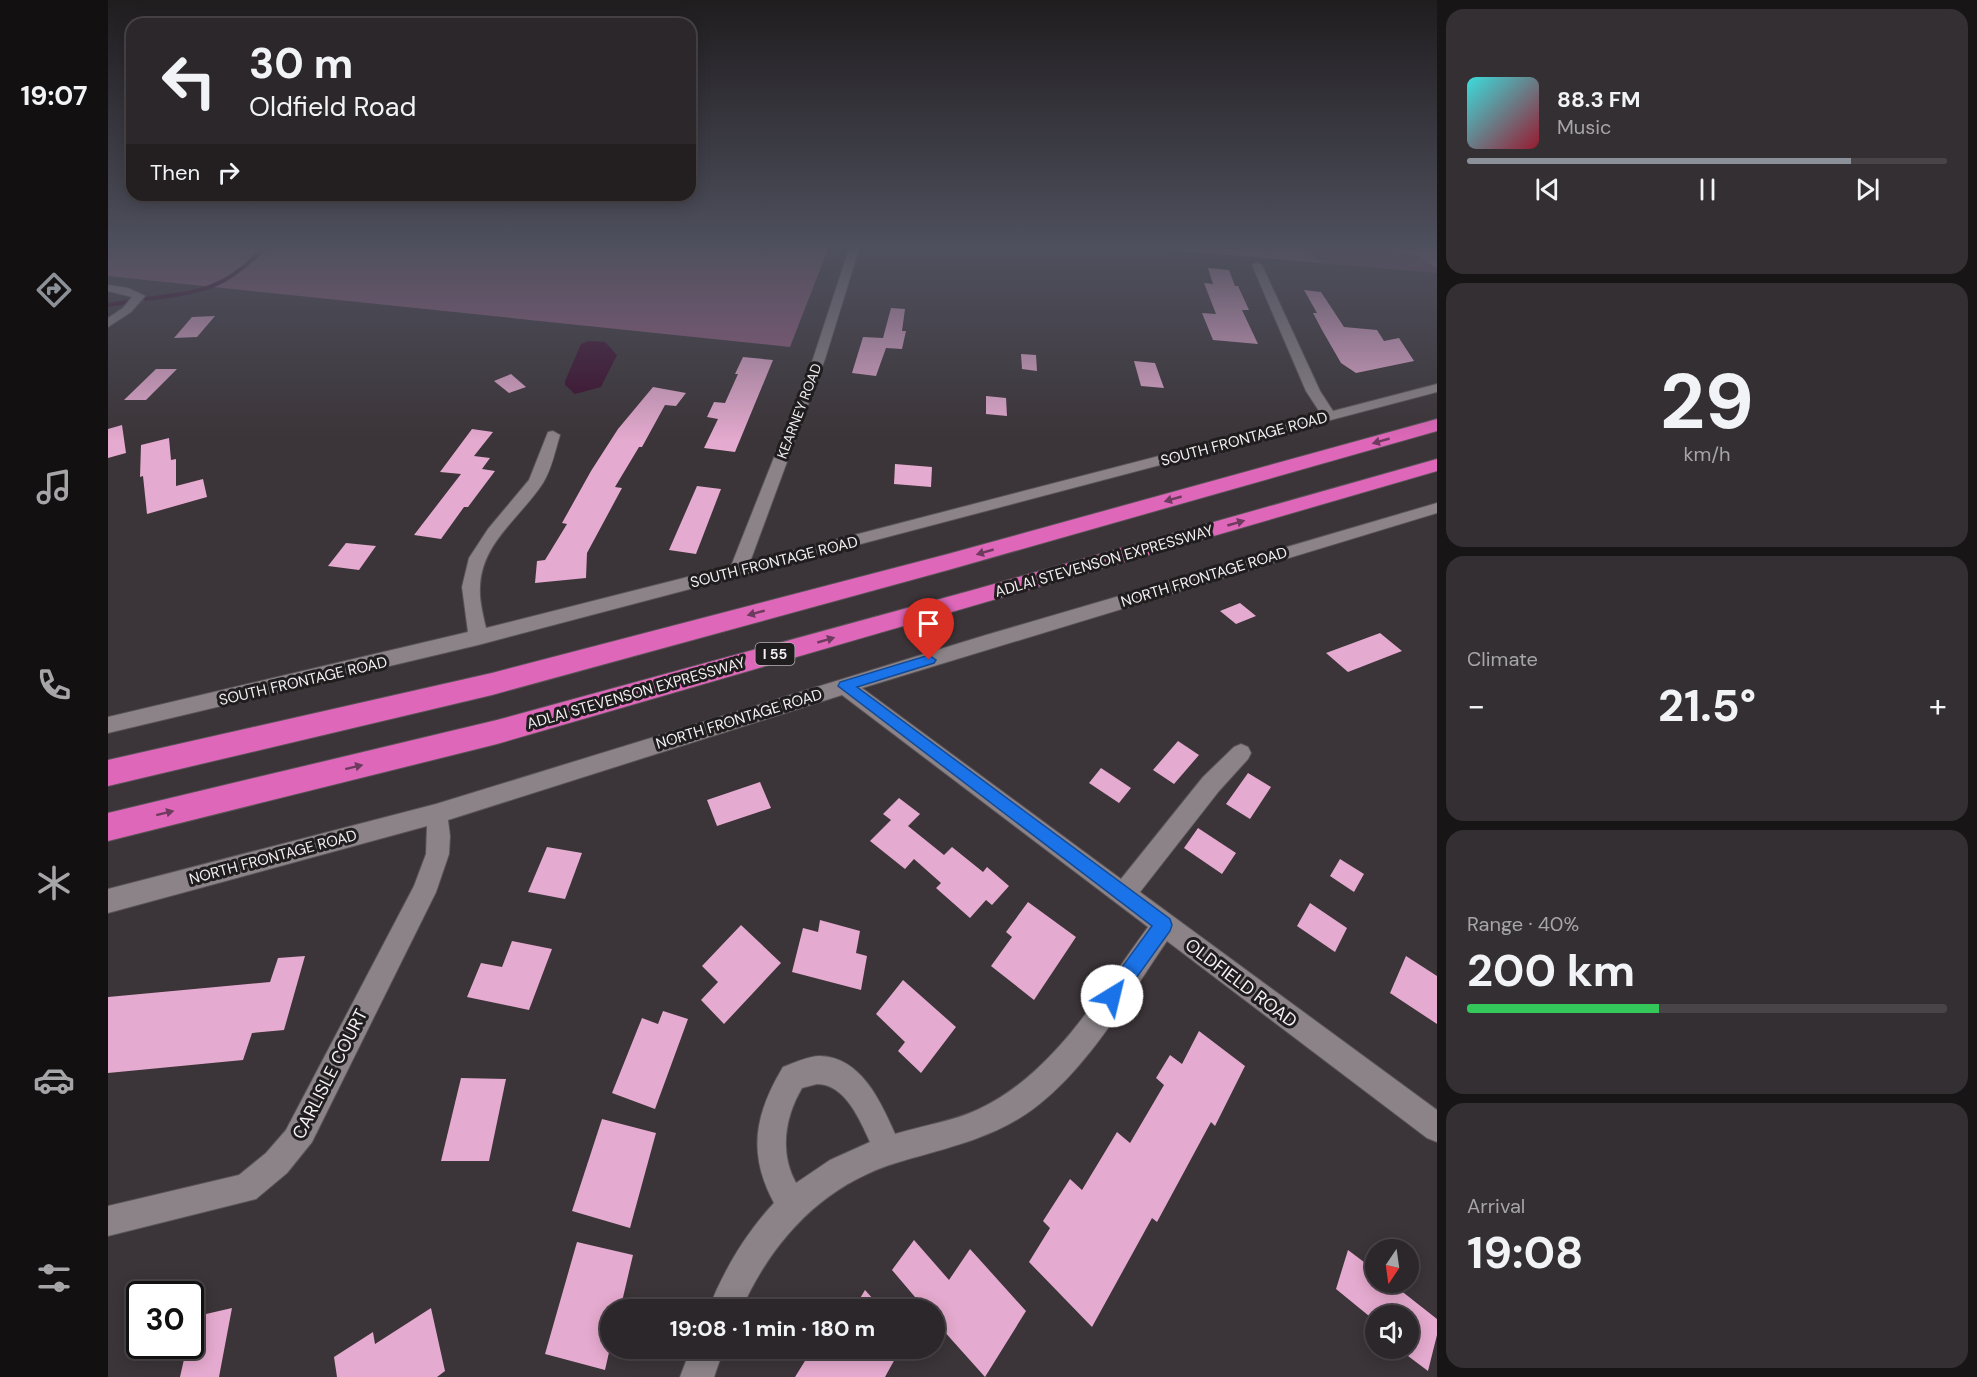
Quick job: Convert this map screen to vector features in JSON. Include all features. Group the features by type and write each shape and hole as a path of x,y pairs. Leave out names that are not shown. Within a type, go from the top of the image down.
{"highway":[{"path":"108,773 492,684 948,562 1437,425"},
{"name":"ADLAI STEVENSON EXPRESSWAY","path":"108,827 497,732 973,599 1437,465"}],"street":[{"path":"108,323 122,313"},
{"name":"KEARNEY ROAD","path":"738,570 819,359 834,313"},
{"path":"1278,313 1313,391 1329,416"},
{"name":"SOUTH FRONTAGE ROAD","path":"108,726 478,638 890,533 1437,388"},
{"path":"478,638 471,588 474,566 486,542 534,486 548,457 553,435"},
{"name":"NORTH FRONTAGE ROAD","path":"108,901 436,814 845,686 1437,508"},
{"name":"OLDFIELD ROAD","path":"845,686 1437,1128"},
{"path":"1124,894 1211,784 1240,753"},
{"name":"CARLISLE COURT","path":"108,1221 245,1188 263,1177 292,1147 302,1132 424,892 437,856 441,836 436,814"},
{"path":"730,1299 755,1249 782,1214 828,1178 858,1161 958,1133 985,1122 1020,1102 1065,1060 1164,925"},
{"path":"792,1205 781,1188 772,1162 770,1130 780,1097 793,1077 821,1070 839,1075 856,1091 872,1114 888,1151"},
{"path":"697,1377 704,1359"}],"shaded area":[{"path":"466,313 803,313 790,347"},
{"path":"589,341 605,342 617,355 601,387 575,394 565,385 565,381 581,344"}],"building":[{"path":"890,313 904,313 902,331 906,331 902,349 886,348 876,376 852,373 863,337 883,338"},
{"path":"1202,313 1244,313 1258,344 1213,340"},
{"path":"1313,313 1335,313 1344,327 1377,330 1384,341 1399,338 1414,361 1356,373 1341,363"},
{"path":"215,316 197,337 174,338 192,317"},
{"path":"1021,354 1036,355 1037,371 1022,369"},
{"path":"743,357 773,360 735,452 704,448 718,419 707,417 714,402 725,403"},
{"path":"1134,361 1155,363 1164,388 1141,386"},
{"path":"156,369 177,369 146,400 124,400"},
{"path":"511,374 526,387 509,393 494,381"},
{"path":"653,387 686,393 676,406 665,405 642,447 639,447 615,487 622,488 587,553 586,578 535,583 537,561 545,560 567,524 562,523 591,471 618,429"},
{"path":"986,396 1006,398 1007,416 986,414"},
{"path":"122,425 126,453 108,458 108,429"},
{"path":"472,429 493,432 474,456 490,458 482,469 495,471 468,507 464,507 441,539 414,535 461,474 440,472"},
{"path":"169,438 171,460 176,459 176,486 203,479 207,497 147,514 143,476 140,477 141,445"},
{"path":"895,464 932,467 931,487 894,484"},
{"path":"697,486 721,489 696,554 669,550"},
{"path":"346,543 376,546 359,570 328,566"},
{"path":"1240,603 1256,616 1236,624 1220,611"},
{"path":"1380,633 1402,651 1348,672 1326,653"},
{"path":"1178,741 1199,755 1174,784 1153,770"},
{"path":"1101,768 1131,788 1119,803 1089,783"},
{"path":"1248,773 1271,787 1250,819 1226,804"},
{"path":"760,782 771,808 717,826 707,800"},
{"path":"899,798 920,814 908,826 944,855 952,847 983,872 987,867 1009,886 992,905 986,900 970,918 936,888 941,883 914,859 905,869 870,841 891,820 883,814"},
{"path":"1198,828 1236,853 1222,874 1184,848"},
{"path":"547,847 582,853 565,899 528,892"},
{"path":"1340,859 1364,874 1354,892 1330,876"},
{"path":"1028,902 1076,937 1034,1000 991,966 1012,937 1006,932"},
{"path":"1310,903 1347,928 1335,952 1297,926"},
{"path":"820,920 860,931 856,953 867,956 861,990 792,972 803,928 818,932"},
{"path":"741,925 781,963 724,1024 701,1000 718,982 702,966"},
{"path":"512,941 552,949 529,1010 467,997 481,963 502,967"},
{"path":"305,956 284,1030 252,1033 243,1060 108,1073 108,997 270,982 278,958"},
{"path":"1406,956 1437,976 1437,1024 1390,993"},
{"path":"903,980 956,1027 921,1073 898,1051 905,1042 876,1014"},
{"path":"663,1011 688,1019 655,1109 612,1093 642,1018 658,1024"},
{"path":"1199,1031 1245,1066 1215,1126 1211,1122 1157,1222 1152,1218 1092,1327 1029,1262 1050,1228 1043,1221 1070,1179 1082,1190 1117,1132 1130,1143 1164,1085 1156,1078 1170,1055 1182,1064"},
{"path":"461,1078 506,1079 489,1161 441,1161"},
{"path":"602,1119 656,1133 630,1228 572,1211"},
{"path":"914,1240 949,1280 970,1249 1026,1311 985,1377 945,1332 945,1299 917,1299 892,1270"},
{"path":"577,1242 633,1255 623,1299 600,1299 600,1359 608,1359 605,1370 545,1354"},
{"path":"1348,1250 1365,1263 1365,1293 1404,1293 1437,1319 1437,1335 1428,1371 1412,1359 1419,1359 1419,1305 1365,1305 1365,1313 1336,1289"},
{"path":"865,1290 873,1299 860,1299"},
{"path":"232,1308 219,1377 180,1377 184,1359 204,1359 204,1314"},
{"path":"431,1308 445,1371 437,1377 337,1377 334,1357 373,1332 375,1344"},
{"path":"806,1359 895,1359 885,1377 795,1377"}],"route":[{"path":"929,660 845,686 1164,925 1112,996"}]}
